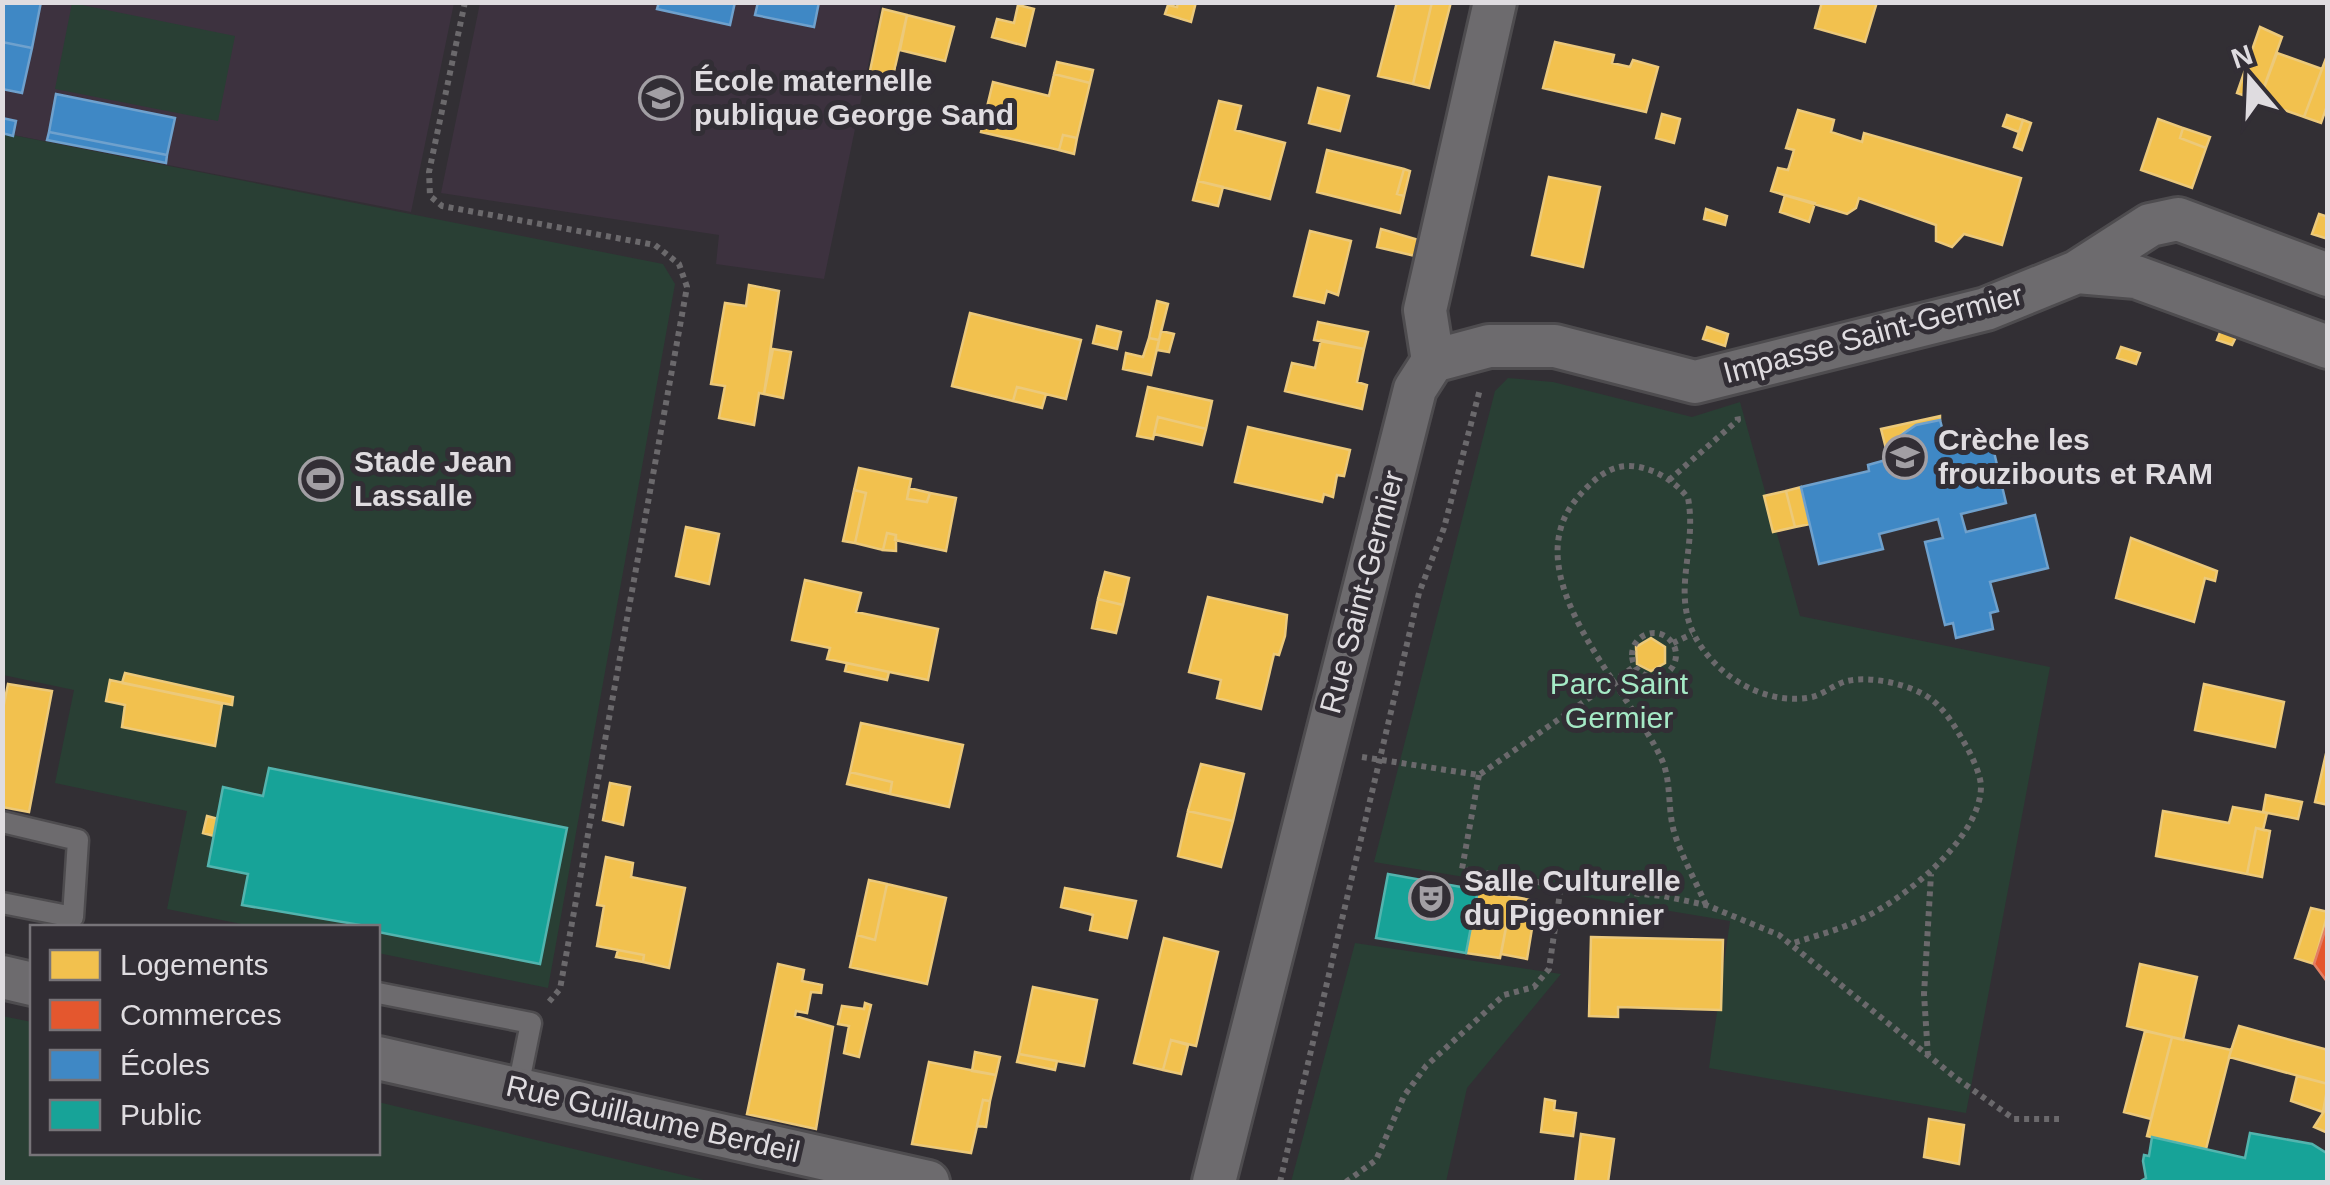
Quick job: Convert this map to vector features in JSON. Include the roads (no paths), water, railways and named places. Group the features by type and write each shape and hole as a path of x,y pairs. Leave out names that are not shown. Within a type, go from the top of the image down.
{"street":[{"path":"1433,361 1425,310 1495,2"},
{"name":"Impasse Saint-Germier","path":"1433,361 1489,346 1555,346 1694,382 1986,309 2077,272 2150,225 2178,220 2328,275"},
{"path":"2077,272 2136,277 2328,347"},
{"name":"Rue Saint-Germier","path":"1214,1182 1415,389 1433,361"},
{"path":"2,977 30,984"},
{"name":"Rue Guillaume Berdeil","path":"380,1058 518,1087 860,1175 928,1182"}],"lane":[{"path":"2,822 78,840 73,917 2,903"},
{"path":"380,993 531,1023 518,1087"}],"place":[{"name":"École maternelle publique George Sand","path":"661,98"},
{"name":"Crèche les frouzibouts et RAM","path":"1905,457"},
{"name":"Stade Jean Lassalle","path":"321,479"},
{"name":"Salle Culturelle du Pigeonnier","path":"1431,898"}],"park label":[{"name":"Parc Saint Germier","path":"1619,701"}]}
